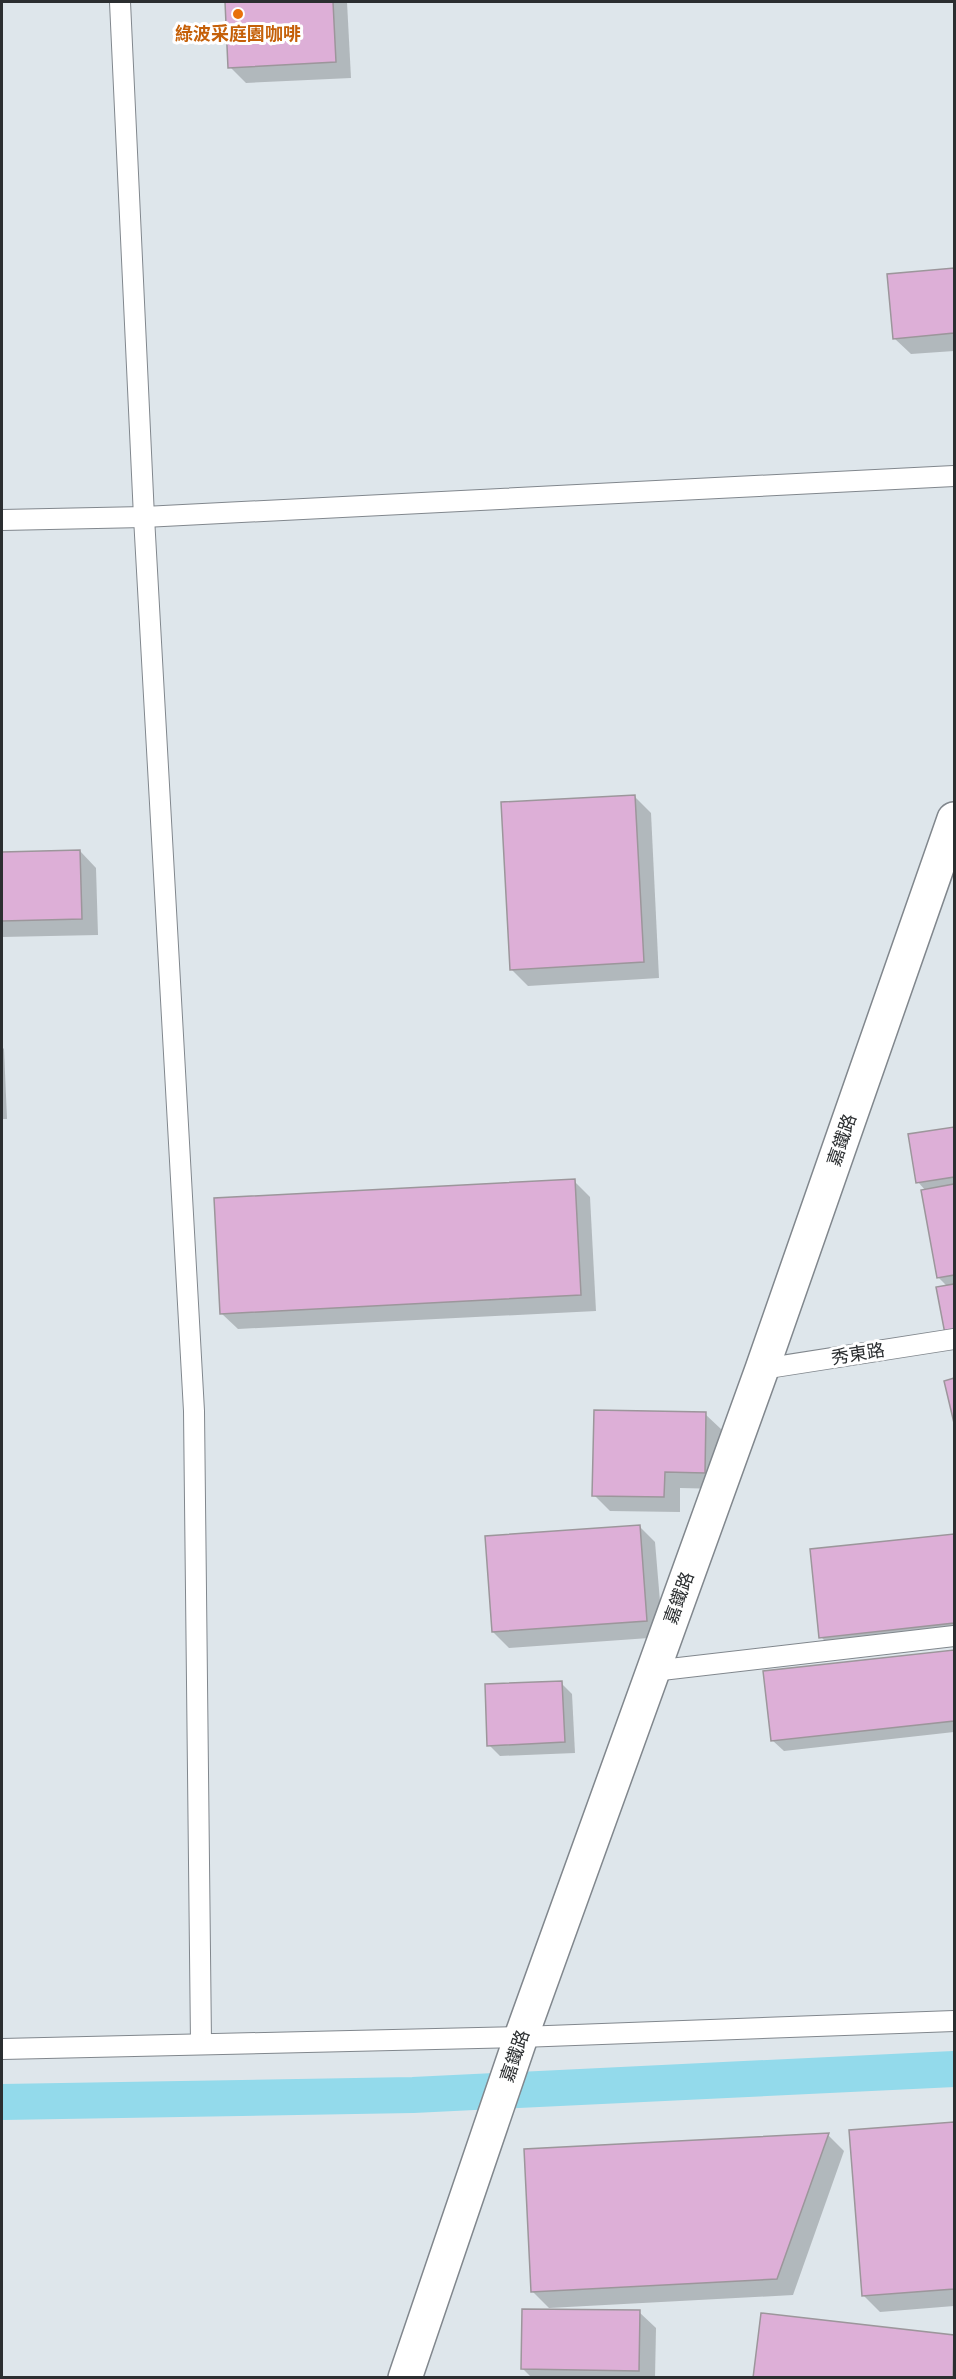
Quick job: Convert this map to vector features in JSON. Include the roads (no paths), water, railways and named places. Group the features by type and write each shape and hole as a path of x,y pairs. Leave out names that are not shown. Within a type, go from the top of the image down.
{"street":[{"name":"嘉鐵路","path":"405,2378 518,2046 762,1369 954,819"}],"lane":[{"path":"120,2 144,517 194,1412 201,2043"},
{"path":"2,520 144,517 954,476"},
{"name":"秀東路","path":"762,1369 954,1339"},
{"path":"653,1671 954,1636"},
{"path":"2,2049 201,2043 518,2046 954,2021"}],"waterway":[{"path":"2,2102 413,2095 954,2069"}],"place":[{"name":"綠波采庭園咖啡","path":"238,14"}]}
